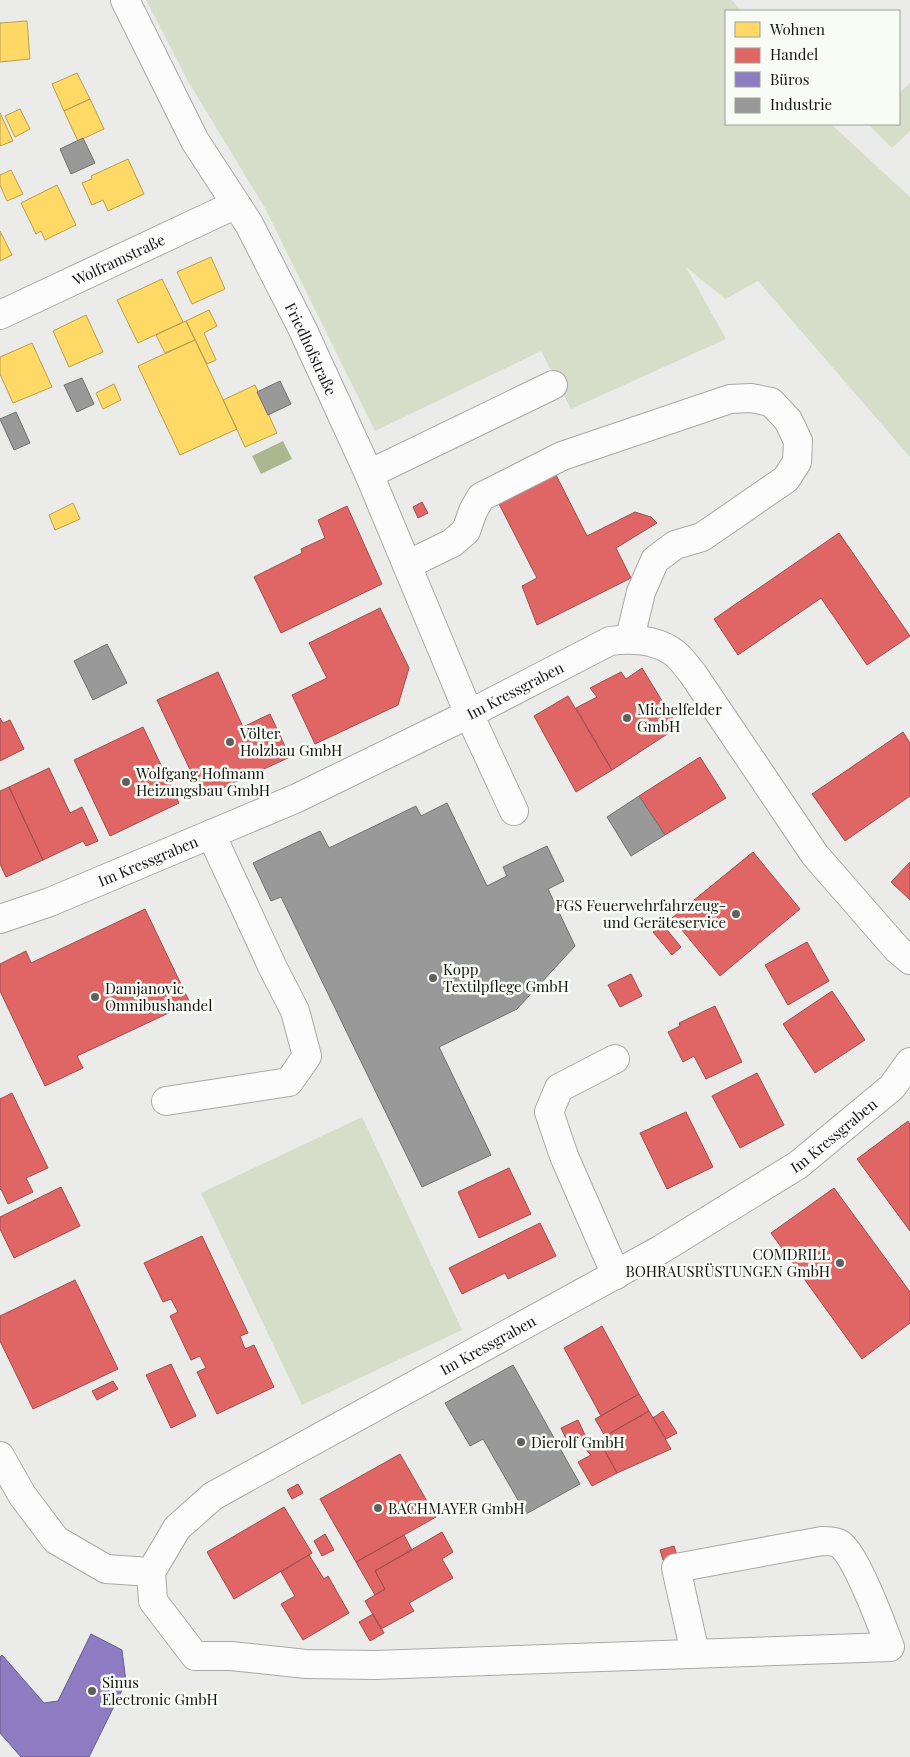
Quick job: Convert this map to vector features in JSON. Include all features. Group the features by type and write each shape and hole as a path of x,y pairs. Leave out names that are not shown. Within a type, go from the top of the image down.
{"street":[{"name":"Friedhofstraße","path":"125,0 195,141 249,224 302,328 369,474 469,714 514,811"},
{"name":"Wolframstraße","path":"0,315 228,208 238,207"},
{"path":"369,474 553,384"},
{"path":"407,565 452,543 466,531 473,511 481,497 562,456 730,399 750,398 771,402 788,420 798,441 796,462 786,480 702,536 675,545 655,560 641,592 630,638"},
{"name":"Im Kressgraben","path":"0,919 50,902 296,798 469,714 610,641 630,638 653,642 677,654 693,674 815,855 897,949 910,960"},
{"path":"166,1101 289,1082 307,1056 295,1011 211,834"},
{"path":"615,1059 558,1088 549,1112 564,1156 616,1275"},
{"name":"Im Kressgraben","path":"151,1572 176,1528 213,1496 616,1275 798,1165 892,1087 910,1062"},
{"path":"0,1456 22,1495 56,1540 106,1569 151,1572 153,1601 195,1656 230,1656 306,1664 375,1665 890,1647 877,1610 848,1551 838,1543 822,1540 676,1568 695,1653"}],"shaded area":[{"path":"146,0 732,0 740,10 725,10 725,125 832,125 910,197 910,457 758,281 725,299 686,267 726,339 571,409 541,351 375,431 265,208 189,83"},
{"path":"910,83 910,131 892,148 869,125 900,125 900,92"},
{"path":"283,441 292,459 261,474 252,456"},
{"path":"362,1117 462,1330 302,1405 201,1193"}],"building: Wohnen":[{"path":"27,21 30,59 0,62 0,23"},
{"path":"77,73 90,99 64,111 52,84"},
{"path":"90,99 104,129 78,141 64,111"},
{"path":"20,109 30,129 15,137 5,116"},
{"path":"0,113 13,141 0,146"},
{"path":"128,159 144,194 108,211 103,200 92,205 82,183 92,179 91,176"},
{"path":"11,170 23,194 7,201 0,185 0,175"},
{"path":"57,185 76,225 45,240 41,231 36,234 21,203"},
{"path":"0,231 12,255 0,261"},
{"path":"211,257 225,289 192,304 177,272"},
{"path":"162,279 183,322 138,343 117,300"},
{"path":"209,310 217,326 204,333 216,360 207,364 186,321"},
{"path":"86,315 103,352 69,367 53,331"},
{"path":"186,321 195,340 165,353 156,335"},
{"path":"195,340 237,429 180,455 138,366"},
{"path":"32,343 52,387 13,403 0,374 0,357"},
{"path":"114,384 121,400 103,409 96,393"},
{"path":"255,385 277,433 245,447 223,400"},
{"path":"73,503 80,519 55,530 49,515"}],"building: Handel":[{"path":"555,473 587,536 635,512 651,517 657,523 616,548 631,578 537,625 522,586 537,578 498,502"},
{"path":"422,502 428,513 418,518 413,507"},
{"path":"347,506 382,584 281,633 254,577 302,553 301,549 325,538 318,520"},
{"path":"839,533 910,636 867,665 821,598 738,655 714,619"},
{"path":"380,608 409,668 398,705 315,744 292,695 327,678 309,643"},
{"name":"Michelfelder GmbH","path":"642,668 678,727 612,770 576,708 597,697 590,688 621,672 626,679"},
{"name":"Völter Holzbau GmbH","path":"218,672 243,727 270,714 290,757 203,797 157,700"},
{"path":"568,696 612,770 576,792 534,716"},
{"path":"0,718 3,723 10,720 24,749 0,761"},
{"name":"Wolfgang Hofmann Heizungsbau GmbH","path":"143,727 179,803 110,836 74,760"},
{"path":"903,732 910,743 910,796 845,841 812,794"},
{"path":"700,757 726,798 665,835 639,796"},
{"path":"49,768 70,813 82,807 98,841 86,846 83,841 43,860 9,787"},
{"path":"9,787 43,860 6,877 0,864 0,791"},
{"name":"FGS Feuerwehrfahrzeug- und Geräteservice","path":"753,852 800,909 720,976 672,918"},
{"path":"910,862 910,900 891,882"},
{"name":"Damjanovic Omnibushandel","path":"145,909 190,1003 77,1056 83,1068 45,1086 0,991 0,964 26,951 31,963"},
{"path":"663,925 681,947 672,955 653,932"},
{"path":"807,942 829,981 788,1005 765,965"},
{"path":"631,974 642,996 620,1007 608,985"},
{"path":"832,991 865,1040 815,1073 783,1024"},
{"path":"715,1006 742,1062 706,1079 694,1056 683,1062 668,1032 680,1026 679,1023"},
{"path":"757,1073 784,1125 740,1148 712,1096"},
{"path":"12,1093 48,1168 26,1178 33,1192 8,1204 0,1190 0,1099"},
{"path":"686,1112 713,1167 667,1189 640,1133"},
{"path":"908,1121 910,1124 910,1231 857,1159"},
{"path":"509,1168 531,1214 479,1238 458,1192"},
{"path":"61,1187 80,1226 14,1258 0,1229 0,1217"},
{"name":"COMDRILL BOHRAUSRÜSTUNGEN GmbH","path":"834,1188 910,1292 910,1323 862,1359 771,1233"},
{"path":"540,1223 556,1256 508,1279 505,1273 462,1294 449,1268"},
{"path":"202,1236 248,1333 240,1336 245,1349 254,1345 274,1387 217,1414 197,1372 206,1368 200,1356 191,1360 170,1316 178,1312 171,1299 163,1302 144,1263"},
{"path":"75,1280 118,1369 33,1409 0,1341 0,1316"},
{"path":"602,1326 639,1394 601,1416 564,1348"},
{"path":"171,1364 196,1416 171,1428 146,1375"},
{"path":"113,1381 118,1389 97,1400 92,1391"},
{"path":"639,1394 649,1411 605,1436 595,1419"},
{"path":"649,1411 671,1449 617,1473 599,1440"},
{"path":"663,1411 677,1433 666,1439 653,1418"},
{"path":"578,1420 586,1437 569,1445 561,1428"},
{"path":"599,1440 617,1473 592,1486 578,1462 591,1455 584,1448"},
{"name":"BACHMAYER GmbH","path":"400,1454 436,1517 356,1562 320,1499"},
{"path":"298,1484 303,1493 292,1499 287,1490"},
{"path":"284,1507 312,1553 234,1599 207,1552"},
{"path":"442,1532 453,1552 442,1559 453,1578 409,1603 414,1611 381,1629 365,1601 385,1589 375,1571"},
{"path":"325,1534 334,1550 322,1556 314,1541"},
{"path":"404,1535 412,1550 375,1571 385,1589 375,1595 356,1562"},
{"path":"674,1546 677,1556 663,1560 660,1550"},
{"path":"309,1555 324,1579 328,1576 349,1613 303,1640 281,1604 295,1596 281,1572"},
{"path":"373,1614 384,1633 370,1641 359,1622"}],"building: Büros":[{"name":"Sinus Electronic GmbH","path":"91,1634 122,1650 126,1682 89,1757 21,1757 0,1733 0,1657 2,1655 44,1703 58,1701"}],"building: Industrie":[{"path":"83,138 95,163 71,174 60,149"},
{"path":"82,378 94,404 77,412 64,385"},
{"path":"280,381 291,404 268,415 257,392"},
{"path":"16,412 30,443 14,450 0,419"},
{"path":"107,644 127,683 93,700 74,661"},
{"path":"639,796 665,835 631,856 607,817"},
{"name":"Kopp Textilpflege GmbH","path":"447,803 487,886 507,876 503,867 547,846 564,881 548,889 575,946 517,1009 439,1047 491,1155 422,1187 281,897 271,901 253,863 320,831 329,848 416,806 421,816"},
{"name":"Dierolf GmbH","path":"513,1365 580,1484 526,1514 483,1439 470,1446 445,1403"}],"place":[{"name":"Michelfelder GmbH","path":"627,718"},
{"name":"Völter Holzbau GmbH","path":"230,742"},
{"name":"Wolfgang Hofmann Heizungsbau GmbH","path":"126,782"},
{"name":"FGS Feuerwehrfahrzeug- und Geräteservice","path":"736,914"},
{"name":"Kopp Textilpflege GmbH","path":"433,978"},
{"name":"Damjanovic Omnibushandel","path":"95,997"},
{"name":"COMDRILL BOHRAUSRÜSTUNGEN GmbH","path":"840,1263"},
{"name":"Dierolf GmbH","path":"521,1442"},
{"name":"BACHMAYER GmbH","path":"378,1508"},
{"name":"Sinus Electronic GmbH","path":"92,1691"}]}
